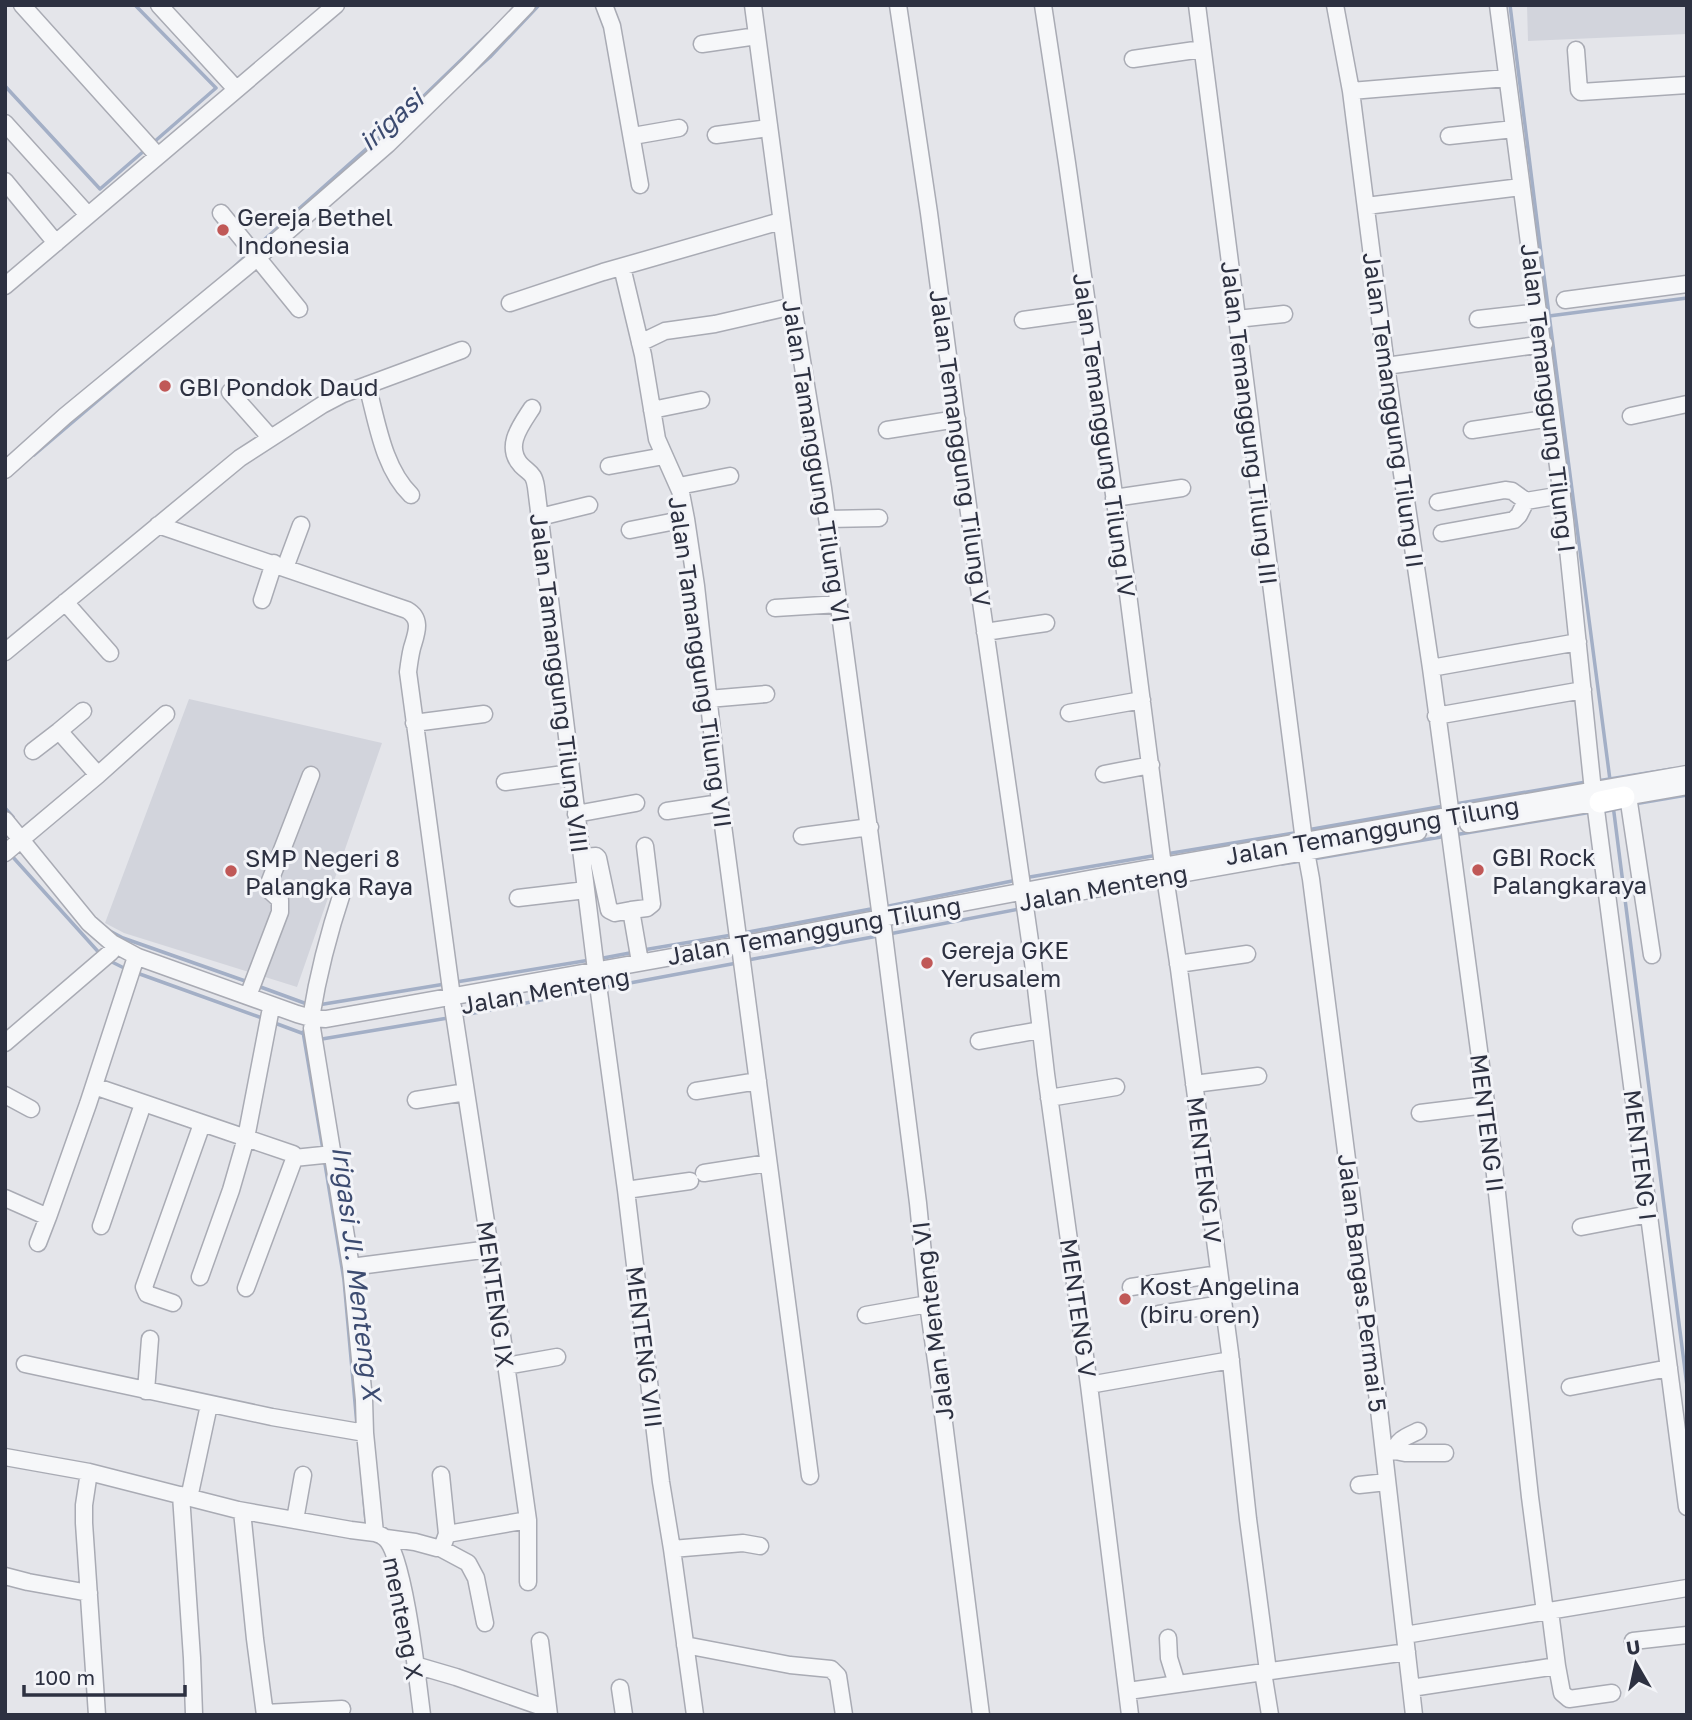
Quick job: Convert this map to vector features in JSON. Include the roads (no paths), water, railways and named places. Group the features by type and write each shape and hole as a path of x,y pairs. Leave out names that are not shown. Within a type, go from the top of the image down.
{"main road":[{"name":"Jalan Temanggung Tilung","path":"1597,796 1624,793"}],"street":[{"path":"22,5 159,156"},
{"path":"159,5 236,89"},
{"path":"5,286 336,5"},
{"path":"5,470 65,416 257,258 388,144 527,5"},
{"path":"604,5 612,26 640,185"},
{"name":"Jalan Tamanggung Tilung VI","path":"753,5 781,221 827,519 882,922"},
{"name":"Jalan Temanggung Tilung V","path":"898,5 1023,896"},
{"name":"Jalan Temanggung Tilung IV","path":"1043,5 1088,311 1164,871"},
{"name":"Jalan Temanggung Tilung III","path":"1197,5 1305,847"},
{"name":"Jalan Temanggung Tilung II","path":"1335,5 1351,91 1386,366 1431,668 1450,822"},
{"name":"Jalan Temanggung Tilung I","path":"1498,5 1544,344 1597,796"},
{"path":"702,44 757,36"},
{"path":"1133,59 1202,49"},
{"path":"1576,50 1581,92 1687,85"},
{"path":"1351,91 1507,78"},
{"path":"5,123 88,215"},
{"path":"633,136 679,128"},
{"path":"716,135 769,128"},
{"path":"1450,136 1514,129"},
{"path":"5,181 56,243"},
{"path":"1366,206 1521,187"},
{"path":"221,213 299,309"},
{"path":"510,303 603,272 781,221"},
{"name":"Jalan Tamanggung Tilung VII","path":"622,267 640,343 657,439 679,486 687,519 720,803 810,1476"},
{"path":"1565,300 1687,284"},
{"path":"640,343 665,331 715,324 793,306"},
{"path":"1023,320 1088,311"},
{"path":"1478,319 1539,312"},
{"path":"1237,319 1283,314"},
{"path":"1386,366 1544,344"},
{"path":"5,652 240,457 270,437 322,405 367,384 462,350"},
{"path":"367,384 387,456 401,486 411,495"},
{"path":"230,392 270,437"},
{"path":"652,410 701,400"},
{"path":"1631,416 1687,404"},
{"name":"Jalan Tamanggung Tilung VIII","path":"532,408 515,434 514,448 519,462 534,477 597,975"},
{"path":"1472,430 1551,418"},
{"path":"887,430 957,419"},
{"path":"609,466 664,456"},
{"path":"679,486 730,476"},
{"path":"1114,498 1182,488"},
{"path":"1438,502 1505,490 1512,491 1527,501 1562,495"},
{"path":"1442,533 1514,520 1520,515 1527,501"},
{"path":"540,517 589,505"},
{"path":"827,519 879,518"},
{"path":"630,530 687,519"},
{"path":"159,525 279,566"},
{"path":"262,600 301,525"},
{"name":"MENTENG IX","path":"279,566 407,610 413,614 418,628 408,672 527,1520 528,1582"},
{"path":"65,602 110,653"},
{"path":"775,608 839,604"},
{"path":"985,632 1046,623"},
{"path":"1431,668 1578,642"},
{"path":"1436,716 1583,690"},
{"path":"708,699 766,694"},
{"path":"1069,713 1142,700"},
{"path":"33,751 83,711"},
{"path":"166,714 98,775 11,844 82,925 111,952 271,1013 312,1023"},
{"path":"414,723 484,714"},
{"path":"59,731 98,775"},
{"path":"1104,774 1151,765"},
{"path":"505,782 571,773"},
{"path":"248,996 280,912 280,900 268,886 311,775"},
{"name":"Jalan Temanggung Tilung","path":"1624,793 1687,775"},
{"name":"Jalan Temanggung Tilung","path":"1624,793 1687,786"},
{"path":"1624,793 1652,956"},
{"name":"Jalan Temanggung Tilung","path":"5,820 11,844 112,943 138,957 248,996 312,1023 453,1002 597,975 640,962 740,949 1023,896 1597,796"},
{"name":"MENTENG I","path":"1597,796 1687,1507"},
{"path":"576,814 636,803"},
{"path":"667,811 720,803"},
{"name":"MENTENG II","path":"1450,822 1486,1105 1530,1497 1562,1693 1569,1699 1612,1693"},
{"path":"802,836 870,827"},
{"path":"582,857 598,856 609,910 615,912 648,908 652,904 645,846"},
{"name":"Jalan Bangas Permai 5","path":"1305,847 1389,1452 1387,1482 1414,1715"},
{"name":"MENTENG IV","path":"1164,871 1231,1360 1270,1715"},
{"name":"menteng X","path":"343,890 320,967 312,1023 351,1267 365,1433 380,1535 394,1553 407,1605 422,1715"},
{"path":"518,898 586,890"},
{"name":"MENTENG V","path":"1023,896 1130,1715"},
{"path":"631,910 640,962"},
{"name":"Jalan Menteng VI","path":"882,922 981,1715"},
{"name":"Jalan Menteng","path":"597,975 740,949"},
{"path":"5,1043 111,952"},
{"path":"1178,964 1247,954"},
{"path":"38,1243 134,963"},
{"name":"MENTENG VIII","path":"597,975 661,1482 695,1715"},
{"path":"200,1277 246,1138 271,1013"},
{"path":"979,1041 1040,1030"},
{"path":"1194,1084 1258,1076"},
{"path":"696,1091 758,1081"},
{"path":"94,1086 290,1152 294,1158"},
{"path":"1049,1098 1116,1087"},
{"path":"416,1100 466,1092"},
{"path":"5,1095 31,1109"},
{"path":"101,1226 143,1104"},
{"path":"1420,1113 1486,1105"},
{"path":"173,1303 147,1294 144,1287 202,1124"},
{"path":"294,1158 333,1154"},
{"path":"246,1288 294,1158"},
{"path":"626,1190 768,1163"},
{"path":"5,1198 48,1217"},
{"path":"1581,1227 1649,1214"},
{"path":"351,1267 490,1250"},
{"path":"1131,1287 1219,1274"},
{"path":"866,1315 928,1304"},
{"path":"1159,1314 1223,1304"},
{"path":"146,1391 150,1339"},
{"path":"506,1366 557,1357"},
{"path":"1089,1385 1231,1360"},
{"path":"24,1364 209,1405 365,1433"},
{"path":"1570,1387 1669,1368"},
{"path":"194,1714 185,1497 209,1405"},
{"path":"1389,1452 1399,1441 1418,1431"},
{"path":"1389,1452 1445,1453"},
{"path":"5,1457 89,1472 242,1511 380,1535 437,1548 443,1541 527,1520"},
{"path":"89,1472 84,1523 97,1715"},
{"path":"295,1520 303,1475"},
{"path":"441,1475 443,1541 468,1563 476,1578 485,1623"},
{"path":"1359,1485 1387,1482"},
{"path":"242,1511 265,1714 342,1709"},
{"path":"672,1549 743,1543 760,1546"},
{"path":"5,1576 89,1593"},
{"path":"1128,1691 1265,1672 1547,1612 1687,1588"},
{"path":"1633,1641 1687,1635"},
{"path":"1168,1638 1169,1658 1177,1684"},
{"path":"415,1665 456,1677 548,1712 540,1641"},
{"path":"685,1645 790,1665 831,1669 838,1676 844,1715"},
{"path":"1411,1688 1557,1666"},
{"path":"620,1688 624,1715"}],"waterway":[{"path":"135,5 216,88 154,142"},
{"name":"irigasi","path":"464,80 490,57 539,5"},
{"path":"1510,5 1610,780"},
{"name":"irigasi","path":"256,247 401,118 488,34"},
{"path":"5,86 100,189 145,150"},
{"path":"232,269 249,253"},
{"path":"1549,316 1687,298"},
{"path":"34,455 156,351"},
{"path":"1597,781 1672,769"},
{"path":"1455,804 1586,782"},
{"path":"1634,804 1687,795"},
{"path":"1613,805 1687,1386"},
{"path":"1307,830 1444,806"},
{"path":"5,808 13,817"},
{"path":"1454,835 1592,812"},
{"path":"1166,854 1300,832"},
{"path":"1313,859 1447,836"},
{"path":"11,855 102,956"},
{"path":"1024,878 1158,855"},
{"path":"1282,864 1302,861"},
{"path":"884,907 1017,880"},
{"path":"1030,907 1060,902"},
{"path":"743,933 876,908"},
{"path":"889,934 1019,909"},
{"path":"108,930 123,938 248,982"},
{"path":"643,950 732,935"},
{"path":"748,960 878,936"},
{"path":"598,959 635,952"},
{"path":"108,960 126,969"},
{"path":"456,982 590,960"},
{"path":"603,988 737,963"},
{"path":"137,973 265,1019"},
{"path":"318,1005 445,984"},
{"path":"255,985 307,1004"},
{"path":"459,1016 592,990"},
{"path":"318,1038 448,1018"},
{"path":"272,1022 307,1035"},
{"name":"Irigasi Jl. Menteng X","path":"303,1032 323,1150"},
{"name":"Irigasi Jl. Menteng X","path":"324,1158 344,1280 357,1425"},
{"name":"Irigasi Jl. Menteng X","path":"363,1488 366,1521"}],"place":[{"name":"Gereja Bethel Indonesia","path":"223,230"},
{"name":"GBI Pondok Daud","path":"165,386"},
{"name":"GBI Rock Palangkaraya","path":"1478,870"},
{"name":"SMP Negeri 8 Palangka Raya","path":"231,871"},
{"name":"Gereja GKE Yerusalem","path":"927,963"},
{"name":"Kost Angelina (biru oren)","path":"1125,1299"}]}
